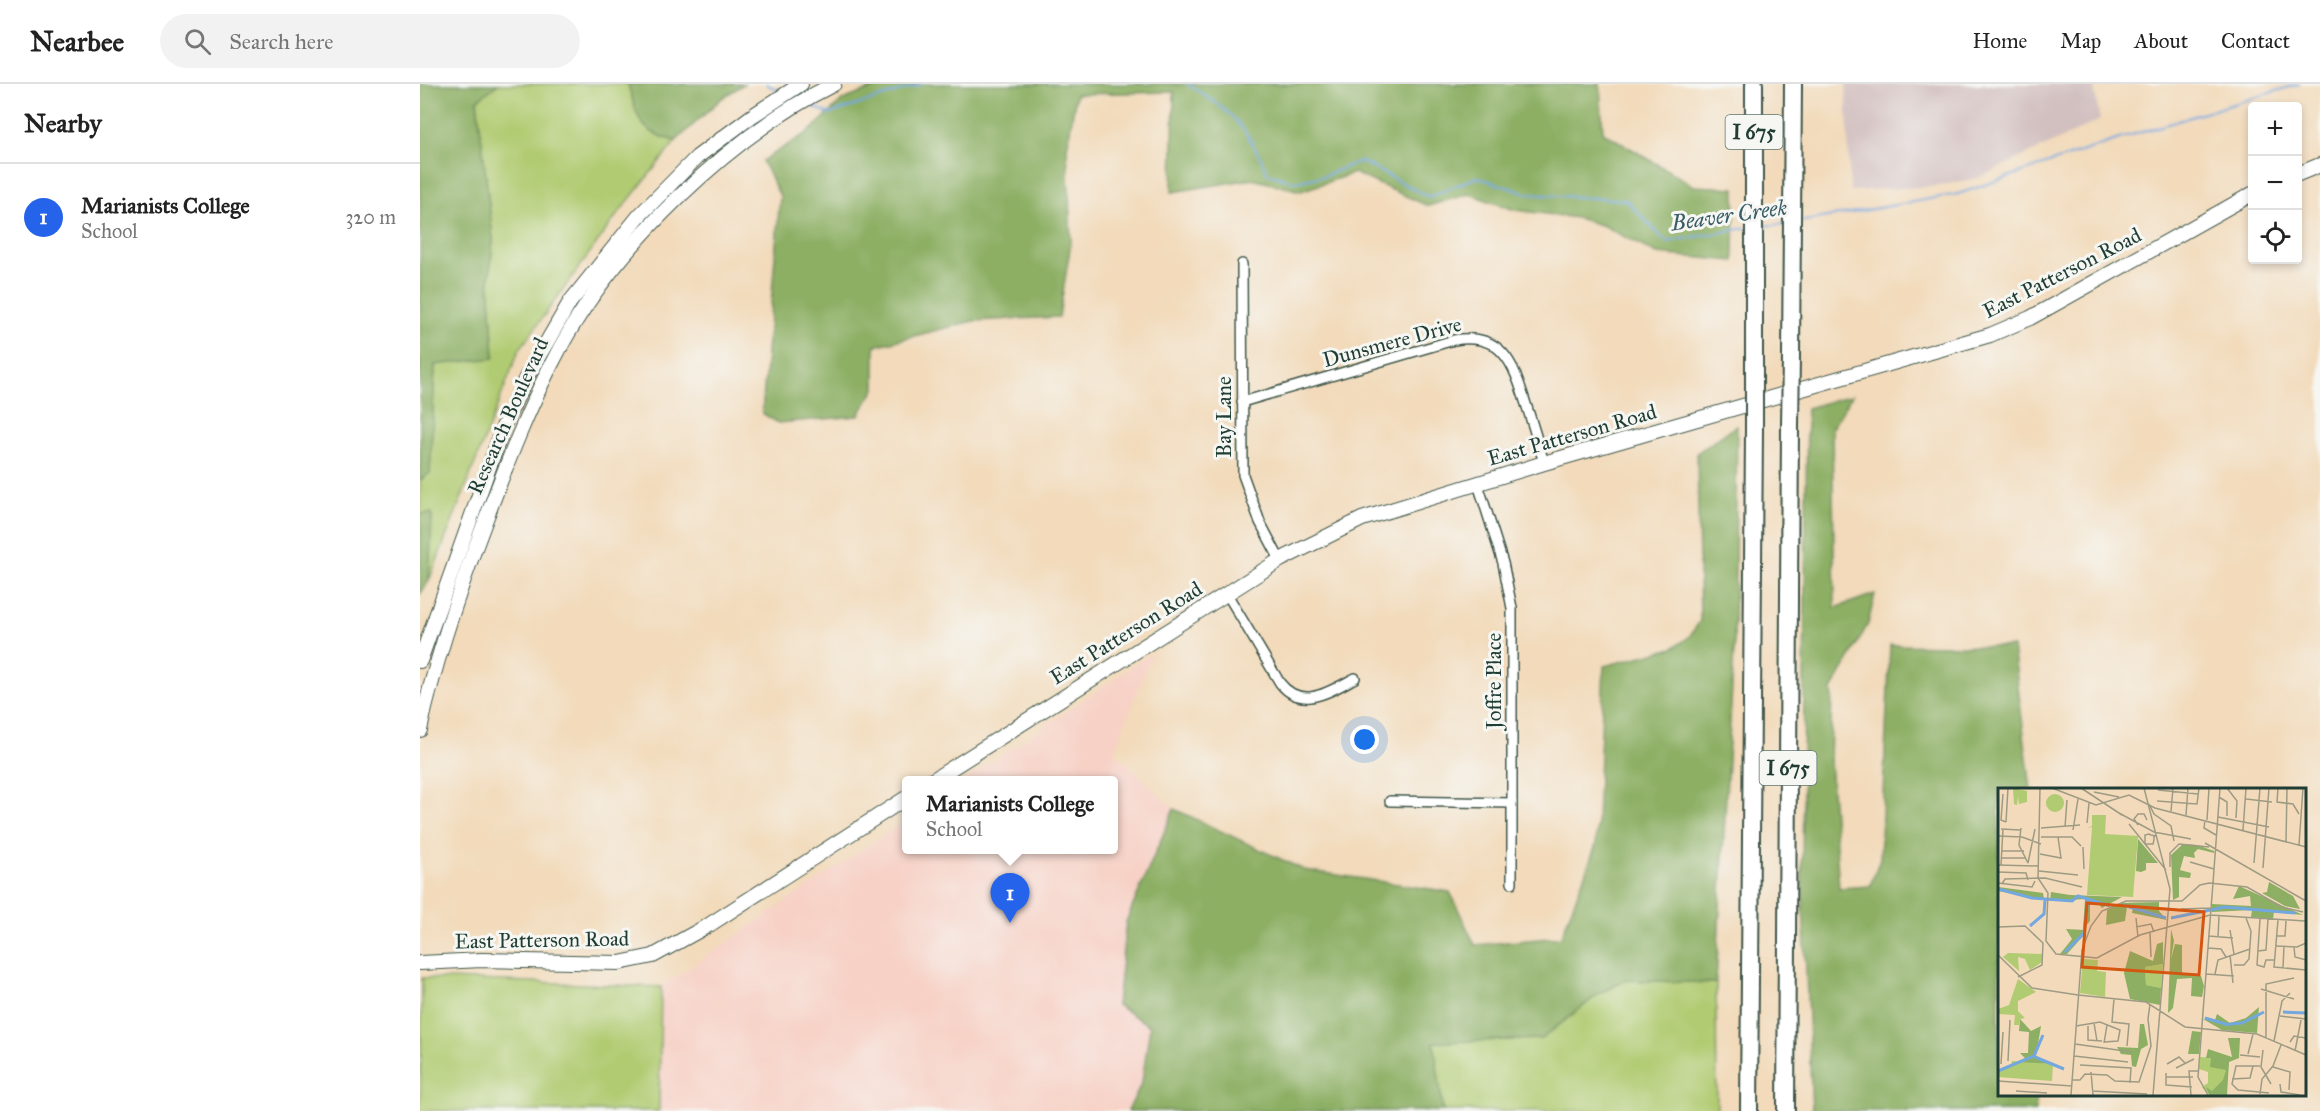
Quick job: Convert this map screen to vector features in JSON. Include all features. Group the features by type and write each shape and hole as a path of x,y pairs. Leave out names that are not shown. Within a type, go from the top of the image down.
{"highway":[{"name":"I 675","path":"1749,1111 1754,84"},
{"name":"I 675","path":"1786,1111 1793,84"}],"street":[{"name":"Research Boulevard","path":"420,661 504,425 526,378 570,302 639,216 697,157 752,116 801,84"},
{"name":"Research Boulevard","path":"420,730 438,659 463,579 515,441 560,347 599,288 682,195 722,159 767,125 832,85"},
{"path":"2302,172 2320,165"},
{"name":"East Patterson Road","path":"939,776 1280,560 1362,519 1544,463 1990,335 2030,318 2248,197"},
{"name":"Bay Lane","path":"1242,264 1242,465 1246,486 1260,522 1280,560"},
{"name":"Dunsmere Drive","path":"1242,402 1454,340 1475,338 1495,346 1511,362 1544,463"},
{"name":"Joffre Place","path":"1478,484 1503,562 1512,608 1512,883"},
{"path":"1227,594 1280,683 1289,692 1302,697 1315,697 1355,678"},
{"name":"East Patterson Road","path":"420,963 482,960 619,963 653,956 709,925 902,801"},
{"path":"1390,801 1512,803"}],"shaded area":[{"path":"1846,84 2093,84 2100,120 1978,178 1939,186 1850,191"},
{"path":"1152,653 1114,752 1174,809 1126,922 1117,1005 1150,1026 1141,1082 1128,1111 659,1111 661,987 902,823 902,854 1118,854 1118,776 971,776"}],"green space":[{"path":"420,84 498,84 477,100 493,240 489,280 494,358 435,365 430,473 420,480"},
{"path":"498,84 628,84 634,106 647,128 676,141 617,215 519,350 429,581 432,514 420,514 420,480 430,473 435,365 494,357 489,280 493,240 477,100"},
{"path":"628,84 744,84 722,98 676,141 647,128 634,106"},
{"path":"884,84 1600,84 1603,132 1694,186 1735,188 1734,261 1657,254 1604,226 1577,218 1515,210 1469,194 1428,206 1354,173 1301,191 1252,179 1172,192 1174,92 1076,94 1067,149 1071,242 1059,317 973,321 875,346 875,389 858,416 778,423 762,413 780,196 762,161 810,131 843,100"},
{"path":"1852,395 1832,428 1835,608 1875,594 1868,624 1832,690 1830,761 1839,888 1870,886 1880,859 1890,645 2013,647 2031,788 1998,788 1998,1096 2035,1096 2036,1111 1812,1111 1802,878 1807,408"},
{"path":"1737,425 1734,648 1716,983 1626,980 1600,993 1541,1039 1434,1042 1443,1111 1128,1111 1142,1082 1150,1026 1117,1005 1126,922 1174,809 1304,870 1450,892 1475,945 1561,937 1596,845 1604,666 1673,648 1689,637 1700,621 1697,453"},
{"path":"432,513 429,581 420,594 420,514"},
{"path":"422,978 661,987 659,1111 420,1111"},
{"path":"1626,980 1716,983 1717,1111 1443,1111 1433,1042 1541,1039 1600,993"}],"waterway":[{"name":"Beaver Creek","path":"766,84 780,91"},
{"name":"Beaver Creek","path":"810,105 829,114 922,84"},
{"name":"Beaver Creek","path":"1187,84 1216,103 1236,121 1253,143 1268,174 1295,182 1324,176 1360,161 1429,197 1477,177 1528,194 1626,200 1666,242 1746,228"},
{"name":"Beaver Creek","path":"1799,222 1958,194 2122,138 2299,84"},
{"name":"Beaver Creek","path":"1761,226 1785,224"}],"place":[{"name":"Marianists College","path":"1010,923"}]}
